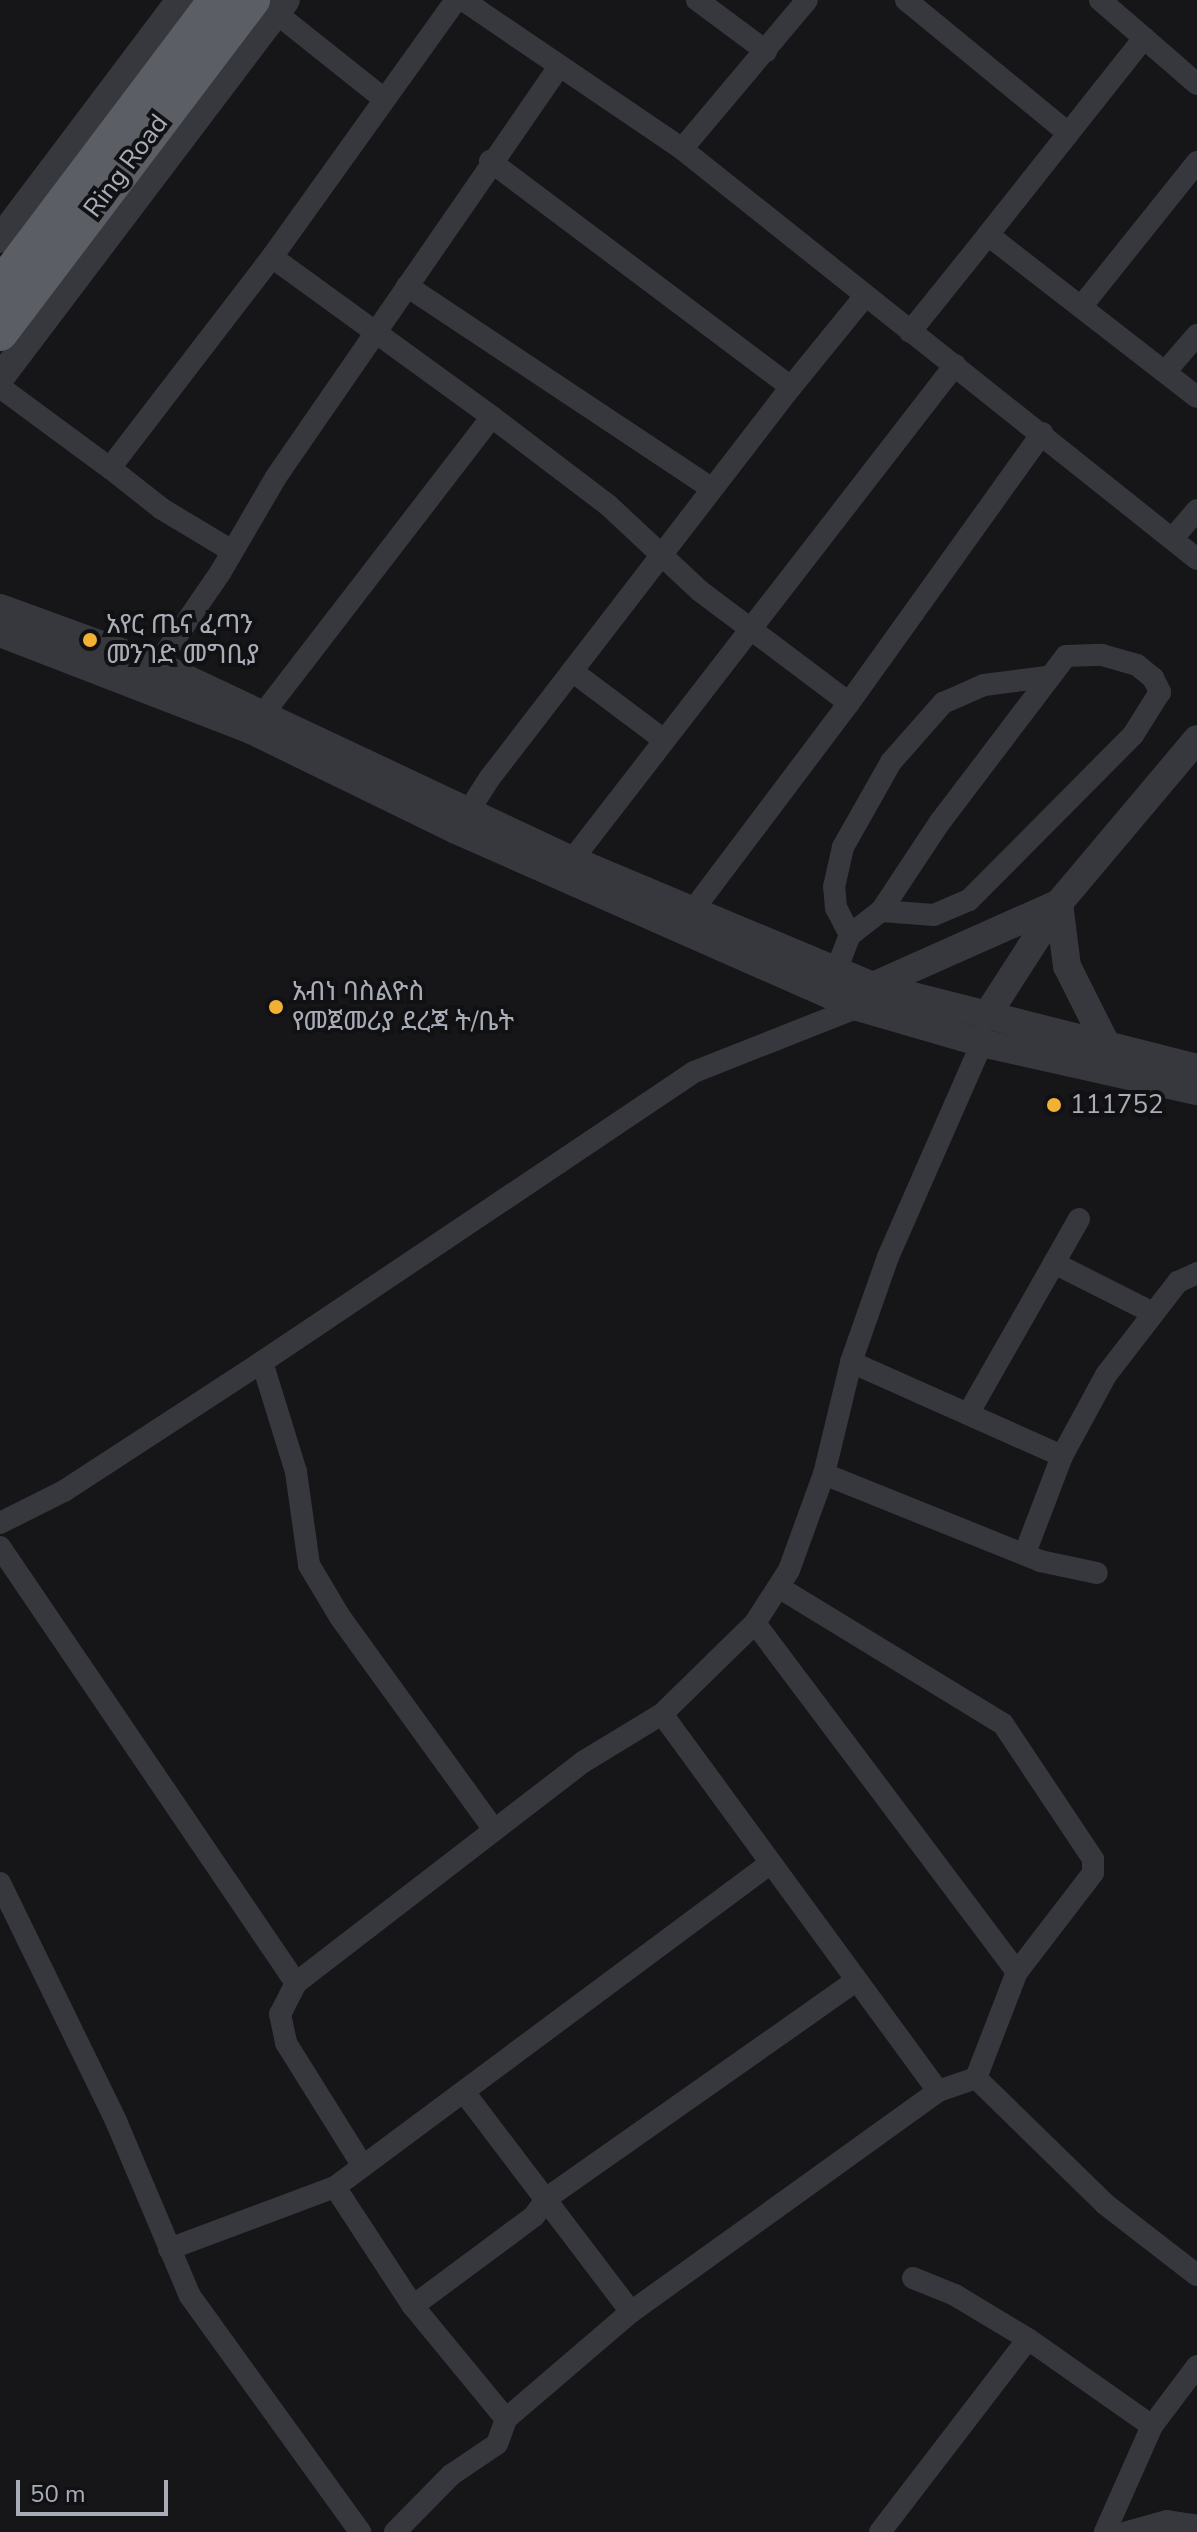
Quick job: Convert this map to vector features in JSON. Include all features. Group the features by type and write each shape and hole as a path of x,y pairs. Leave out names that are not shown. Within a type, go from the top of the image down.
{"highway":[{"name":"Ring Road","path":"0,287 216,0"},
{"name":"Ring Road","path":"0,333 271,4"}],"street":[{"path":"0,239 180,0"},
{"path":"110,468 272,257 456,0"},
{"path":"463,0 682,149 1197,559"},
{"path":"697,0 766,51"},
{"path":"682,149 807,0"},
{"path":"906,0 1068,133"},
{"path":"1100,0 1197,84"},
{"path":"0,378 271,4 383,98"},
{"path":"910,332 1144,38"},
{"path":"157,665 232,551 276,477 490,161 559,67"},
{"path":"490,161 791,387"},
{"path":"1081,307 1197,162"},
{"path":"988,235 1197,397"},
{"path":"272,257 492,417 663,552 700,591 849,703"},
{"path":"407,286 712,489"},
{"path":"463,820 663,552 865,296"},
{"path":"1165,372 1197,335"},
{"path":"572,860 748,628 955,365"},
{"path":"0,387 162,509 232,551"},
{"path":"263,714 492,417"},
{"path":"693,910 849,703 1042,433"},
{"path":"1172,539 1197,510"},
{"path":"0,608 157,665 263,714 463,820 572,860 836,971 865,996"},
{"path":"0,633 251,730 865,996 1197,1091"},
{"path":"836,971 850,935 881,911 1046,677 1066,656 1080,652 1137,665 1160,692 1133,735 969,900 934,915 881,911"},
{"path":"572,671 664,740"},
{"path":"850,935 836,908 834,887 843,847 891,762 943,703 984,685 1046,677"},
{"path":"363,2166 286,2043 280,2014 296,1983 493,1828 583,1762 662,1714 755,1623 780,1588 824,1474 851,1362 888,1257 984,1030 1059,903 1197,739"},
{"path":"0,1523 64,1491 694,1072 865,996 1059,903"},
{"path":"1059,903 1067,966 1107,1046"},
{"path":"984,1030 1107,1046 1197,1068"},
{"path":"968,1414 1079,1219"},
{"path":"1054,1263 1153,1313"},
{"path":"1025,1553 1062,1456 1106,1375 1178,1282 1197,1273"},
{"path":"262,1362 296,1472 309,1565 340,1617 493,1828"},
{"path":"851,1362 1062,1456"},
{"path":"824,1474 1025,1553 1097,1573"},
{"path":"0,1547 296,1983"},
{"path":"395,2532 451,2475 497,2444 506,2419 631,2312 938,2091 976,2078 1017,1972 1093,1873 1093,1859 1003,1724 780,1588"},
{"path":"755,1623 1017,1972"},
{"path":"662,1714 768,1865 938,2091"},
{"path":"169,2249 335,2187 768,1865"},
{"path":"0,1883 116,2121 190,2296 360,2532"},
{"path":"413,2306 534,2216 547,2198 854,1982"},
{"path":"976,2078 1105,2204 1197,2275"},
{"path":"464,2092 631,2312"},
{"path":"335,2187 413,2306 506,2419"},
{"path":"913,2278 955,2295 1028,2339 1152,2426"},
{"path":"880,2532 1028,2339"},
{"path":"1105,2532 1152,2426 1197,2366"},
{"path":"1127,2532 1167,2521 1197,2526"}],"place":[{"name":"አየር ጤና ፈጣን መንገድ መግቢያ","path":"90,640"},
{"name":"አብነ ባስልዮስ የመጀመሪያ ደረጃ ት/ቤት","path":"276,1007"},
{"name":"111752","path":"1054,1105"}]}
